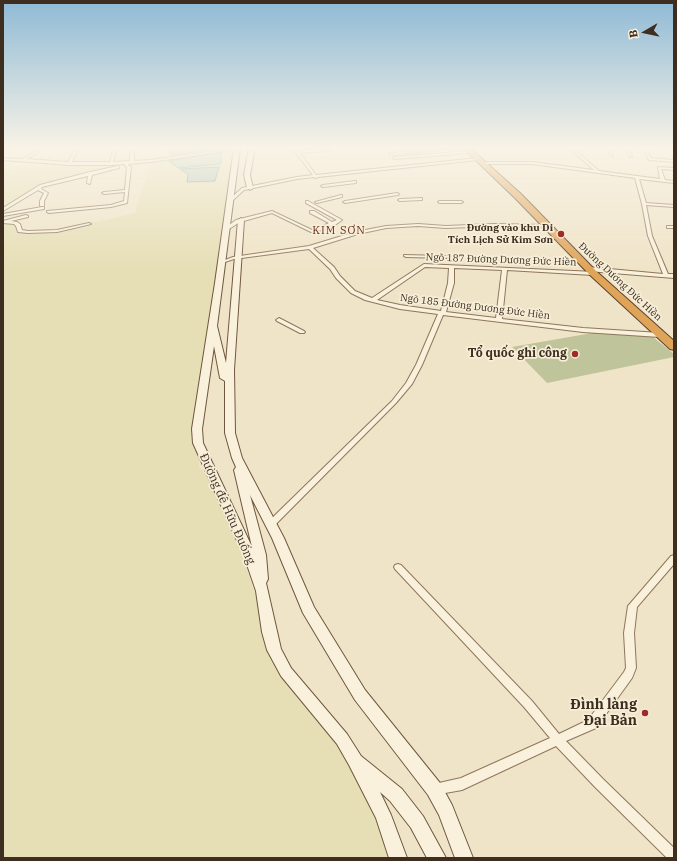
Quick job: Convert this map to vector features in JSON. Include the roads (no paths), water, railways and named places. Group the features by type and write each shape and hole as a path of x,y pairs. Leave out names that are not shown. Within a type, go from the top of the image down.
{"highway":[{"name":"Đường Dương Đức Hiền","path":"510,188 590,271 674,346"}],"main road":[{"name":"Đường đê Hữu Đuống","path":"232,188 227,228 229,258 214,324 197,429 198,443 202,456 237,525 262,591 269,632 274,650 286,672 342,739 355,760 383,815 398,858"},
{"path":"230,433 229,258 241,220"},
{"path":"214,324 224,368 230,433 260,554 262,591"},
{"path":"237,458 271,524 308,609 360,695 434,790 446,811 464,858"},
{"path":"355,760 396,795 417,822 437,858"}],"street":[{"path":"3,210 38,188"},
{"path":"3,214 42,207 42,201 46,193 40,188"},
{"path":"231,200 240,191 249,188"},
{"path":"640,188 650,236 666,275"},
{"path":"49,212 111,206 126,202 127,191 104,193"},
{"path":"345,202 397,194"},
{"path":"318,202 341,196"},
{"path":"400,200 421,199"},
{"path":"227,228 241,220 272,212 311,230 333,224 340,220 307,202"},
{"path":"440,202 461,202"},
{"path":"644,204 674,206"},
{"path":"312,212 333,224"},
{"path":"3,222 26,216"},
{"path":"3,222 15,223 18,225 20,231 28,232 57,231 90,224"},
{"path":"229,258 310,247 357,233 406,226 546,226"},
{"name":"Ngõ 185 Đường Dương Đức Hiền","path":"310,247 332,268 338,277 353,292 373,300 400,307 598,331 660,335"},
{"path":"406,256 446,257"},
{"name":"Ngõ 187 Đường Dương Đức Hiền","path":"373,300 421,266 590,271 674,276"},
{"path":"271,524 394,402 409,384 442,313 451,283 452,266"},
{"path":"499,320 505,269"},
{"path":"279,320 302,332"},
{"path":"434,790 462,784 592,724 628,675 631,668 629,633 633,606 674,558"},
{"path":"398,567 528,704 557,739 599,783 674,856"}],"place":[{"name":"Đường vào khu Di Tích Lịch Sử Kim Sơn","path":"561,234"},
{"name":"Tổ quốc ghi công","path":"575,354"},
{"name":"Đình làng Đại Bản","path":"645,713"}],"district":[{"name":"KIM SƠN","path":"339,231"}]}
